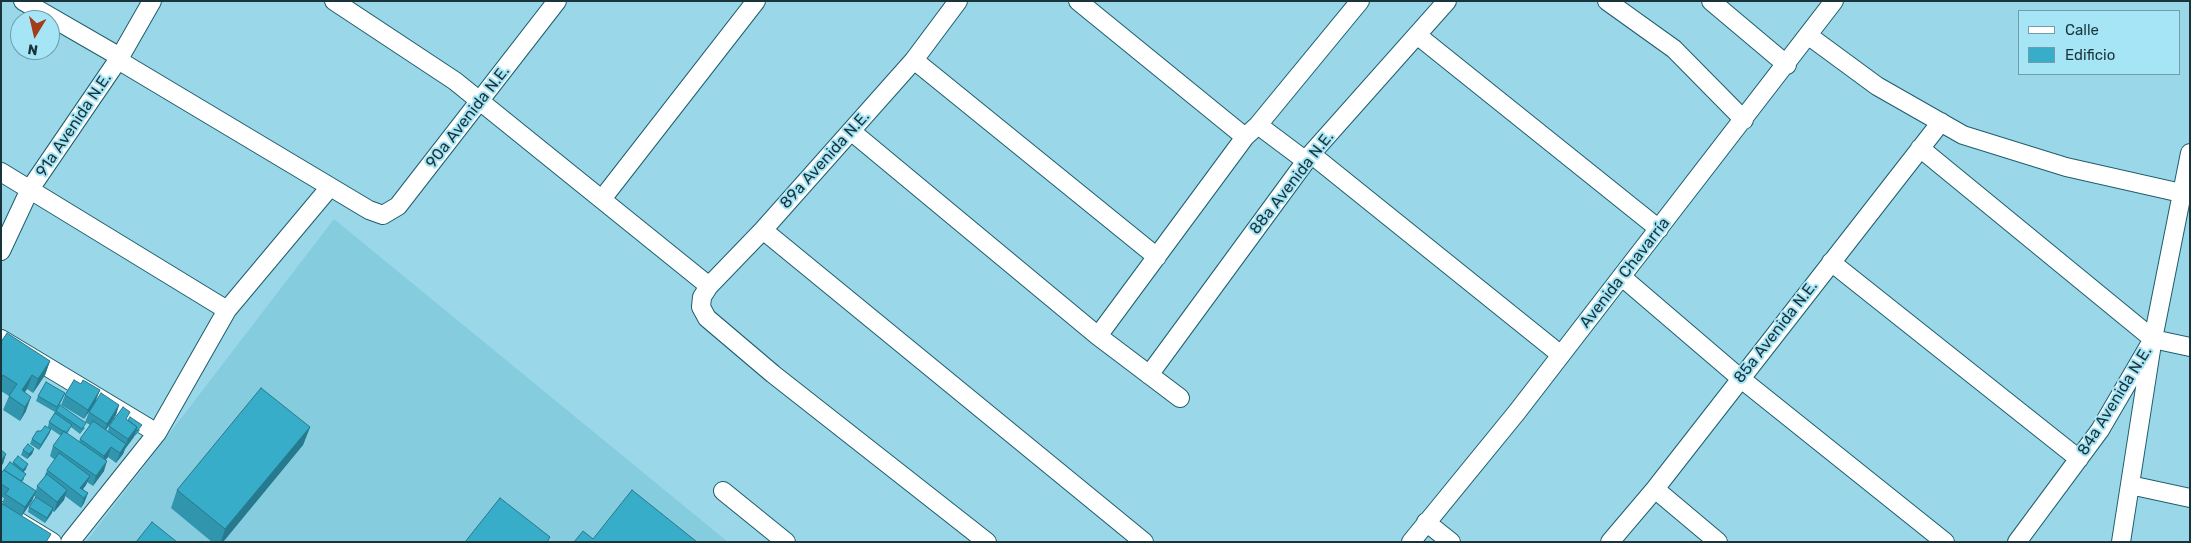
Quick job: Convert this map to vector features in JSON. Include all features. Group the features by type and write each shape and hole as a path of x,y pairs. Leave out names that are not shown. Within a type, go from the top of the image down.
{"street":[{"path":"23,1 120,57 118,60 330,187 227,310 157,433 70,542"},
{"name":"91a Avenida N.E.","path":"1,251 30,189 120,57 152,1"},
{"path":"334,1 455,81 709,286"},
{"name":"90a Avenida N.E.","path":"330,187 369,210 383,215 398,206 557,1"},
{"path":"602,199 756,1"},
{"name":"89a Avenida N.E.","path":"958,1 914,60 763,230 709,286 702,297 702,307 707,318 773,374 987,542"},
{"path":"1078,1 1252,131 1309,158 1561,355"},
{"path":"1098,336 1252,131 1360,1"},
{"name":"88a Avenida N.E.","path":"1149,375 1309,158 1447,1"},
{"path":"1607,1 1674,49 1744,120"},
{"path":"1711,1 1787,65"},
{"name":"Avenida Chavarría","path":"1410,542 1518,412 1787,65 1834,1"},
{"path":"1417,35 1659,229"},
{"path":"1809,36 1877,86 1962,135 2066,167 2186,195"},
{"path":"914,60 1157,257"},
{"name":"85a Avenida N.E.","path":"1610,542 1655,489 1941,122"},
{"path":"851,130 1098,336 1180,398"},
{"path":"1920,148 2153,339 2190,347"},
{"name":"84a Avenida N.E.","path":"2017,542 2100,430 2153,339 2186,195 2190,153"},
{"path":"1,172 227,310"},
{"path":"763,230 1144,542"},
{"path":"1831,262 2079,459"},
{"path":"1622,277 1740,378 1945,542"},
{"path":"1,339 157,433"},
{"path":"2121,542 2153,339"},
{"path":"2130,485 2190,498"},
{"path":"1655,489 1718,542"},
{"path":"723,491 786,542"},
{"path":"1,511 52,542"},
{"path":"1426,522 1451,542"}],"shaded area":[{"path":"334,219 728,542 86,542"}],"building":[{"path":"7,333 50,361 38,379 32,375 22,390 31,397 25,407 9,396 17,384 3,375 1,379 1,342"},
{"path":"74,380 81,384 83,380 100,390 88,410 65,395"},
{"path":"46,382 65,393 57,407 38,396"},
{"path":"261,388 310,427 225,529 177,490"},
{"path":"101,393 119,405 107,424 89,412"},
{"path":"60,405 86,423 82,429 56,411"},
{"path":"123,407 130,412 126,419 137,427 128,439 109,426"},
{"path":"55,413 72,425 66,433 49,422"},
{"path":"130,417 142,425 137,431 137,427 128,420"},
{"path":"93,421 126,444 120,453 111,447 104,456 80,439"},
{"path":"45,426 51,429 41,445 32,439 37,431 41,431"},
{"path":"64,431 107,461 96,476 53,446"},
{"path":"28,444 34,449 29,454 23,450"},
{"path":"1,450 6,454 1,461"},
{"path":"59,453 90,476 80,488 88,493 84,498 47,470"},
{"path":"18,456 28,464 23,470 13,462"},
{"path":"10,462 26,474 21,481 4,470"},
{"path":"4,470 36,491 25,507 5,494 9,489 1,484 1,473"},
{"path":"47,474 67,490 57,502 37,486"},
{"path":"632,490 697,542 574,542 583,531 593,539"},
{"path":"36,497 53,508 47,518 29,507"},
{"path":"500,498 550,537 547,542 465,542"},
{"path":"1,503 51,534 46,542 1,542"},
{"path":"152,522 177,542 136,542"}]}
